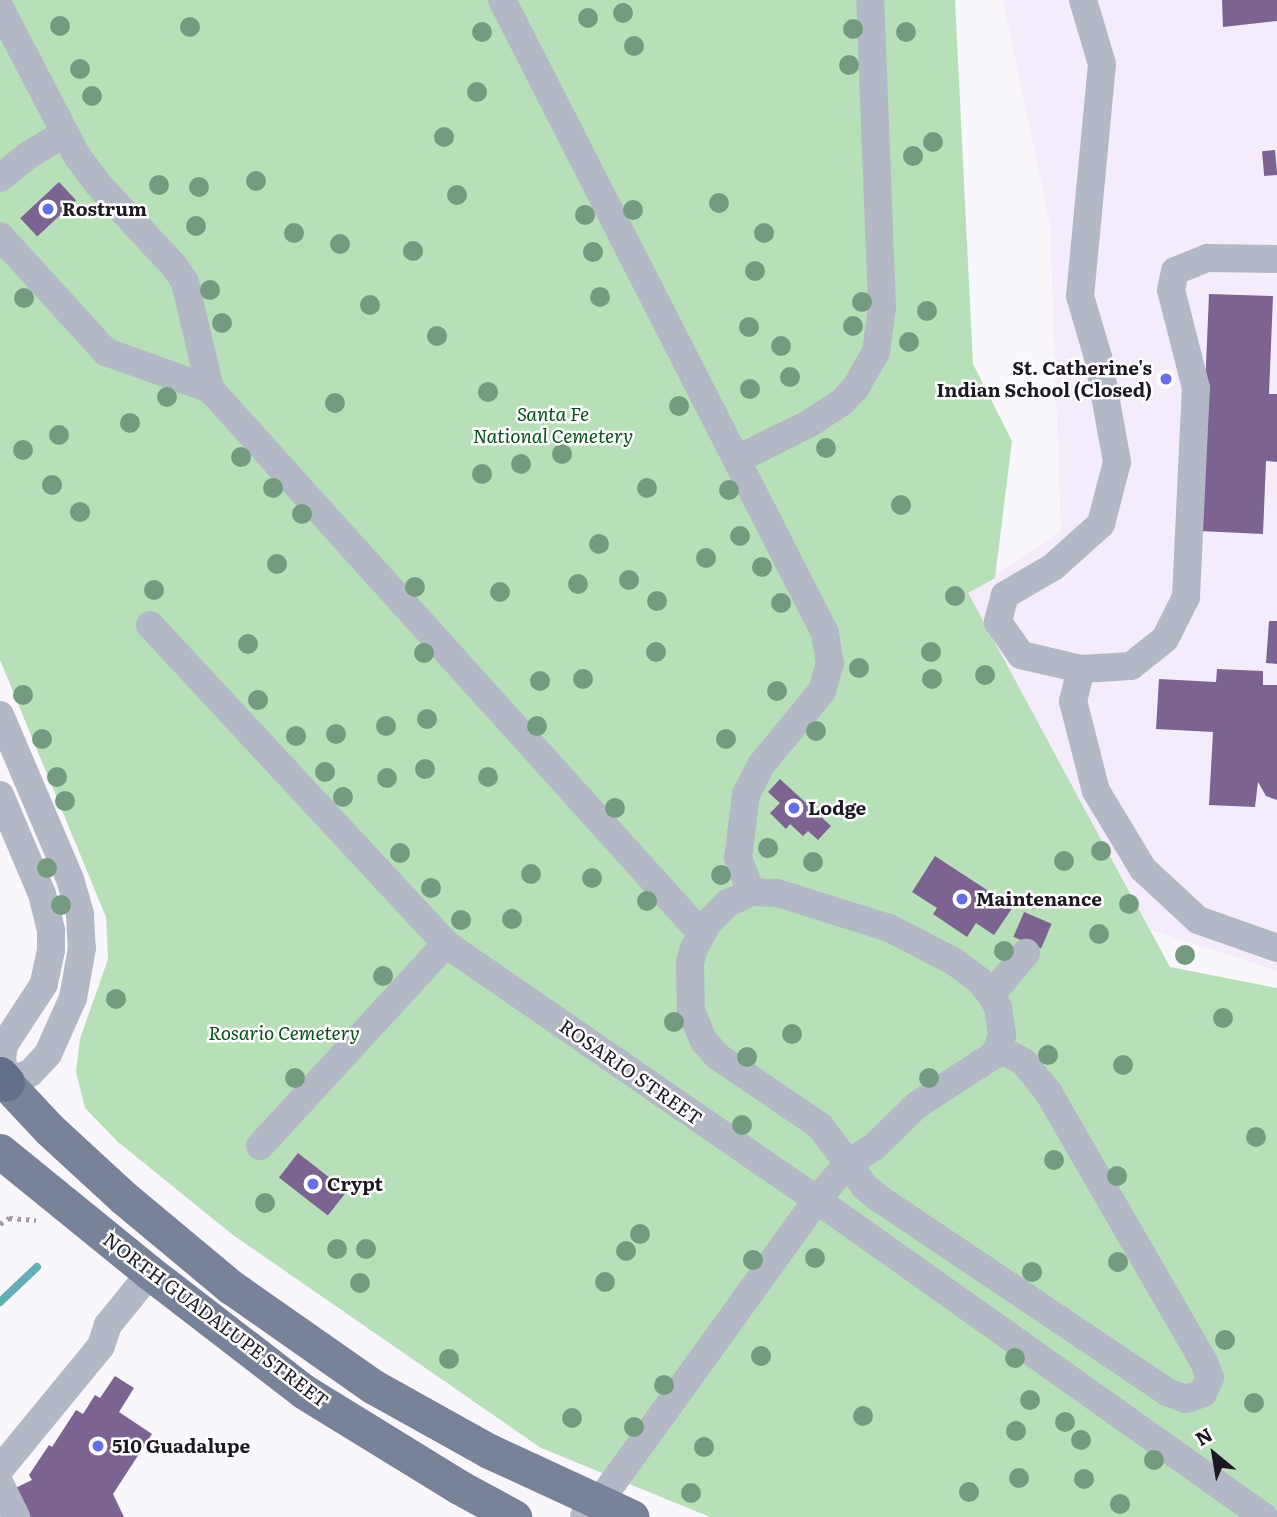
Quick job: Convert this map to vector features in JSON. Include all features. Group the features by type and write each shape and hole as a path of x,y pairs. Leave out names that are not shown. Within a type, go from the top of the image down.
{"main road":[{"name":"NORTH GUADALUPE STREET","path":"2,1083 96,1173 230,1287 374,1387 591,1510 632,1517"},
{"name":"NORTH GUADALUPE STREET","path":"0,1151 150,1273 303,1391 459,1487 514,1517"}],"street":[{"path":"502,0 820,619 830,663 828,677 814,704 761,765 746,793 738,858 751,892"},
{"path":"738,459 810,423 842,402 856,387 876,352 882,307 870,0"},
{"path":"1083,0 1102,64 1080,296 1098,357 1117,462 1101,524 1053,567 1005,596 998,622 1021,655 1081,669 1131,666 1165,639 1186,597 1196,388 1171,290 1175,271 1208,258 1277,259"},
{"path":"0,9 87,170 174,266 185,282 210,389"},
{"path":"0,178 27,156 65,133"},
{"path":"0,236 106,352 210,389 701,933"},
{"name":"ROSARIO STREET","path":"150,625 446,944 817,1200 1264,1517"},
{"path":"1081,669 1073,701 1096,791 1143,869 1198,919 1277,948"},
{"path":"0,715 70,879 80,915 82,948 73,998 48,1054 30,1073 2,1083 4,1045 44,984 50,959 51,931 42,894 0,795"},
{"path":"591,1510 817,1200 848,1163 874,1147 918,1105 979,1067 998,1048 1001,1021 991,995 980,981 955,962 889,928 777,892 751,892 728,903 701,933 694,948 688,980 691,1011 704,1041 717,1056 807,1115 848,1163 865,1187 877,1197 1167,1392 1186,1399 1203,1393 1210,1378 1204,1362 1048,1092 1024,1062 998,1048"},
{"path":"260,1146 446,944"},
{"path":"991,995 1026,954"},
{"path":"0,1469 101,1346 108,1325 150,1273"},
{"path":"0,1484 16,1517"},
{"path":"1271,1517 1277,1514"}],"path":[{"path":"0,1224 9,1218 41,1221"}],"shaded area":[{"name":"St. Catherine's Indian School (Closed)","path":"1003,0 1277,0 1277,971 1151,930 967,593 1061,532 1050,225"}],"green space":[{"name":"Santa Fe National Cemetery","path":"0,0 955,0 973,364 1012,441 995,578 968,593 1170,967 1277,988 1277,1517 710,1517 541,1448 233,1235 118,1142 85,1108 76,1072 80,1039 108,959 106,917 0,660"}],"building":[{"path":"1222,0 1277,0 1277,21 1223,27"},
{"path":"1275,150 1277,175 1264,176 1262,151"},
{"name":"Rostrum","path":"59,182 76,200 37,236 20,218"},
{"path":"1209,294 1273,296 1269,394 1277,394 1277,462 1266,461 1263,534 1199,531"},
{"path":"1269,621 1277,621 1277,664 1266,663"},
{"path":"1217,669 1263,671 1263,685 1277,685 1277,800 1266,796 1258,782 1255,807 1209,805 1213,732 1156,729 1159,679 1216,682"},
{"name":"Lodge","path":"780,779 831,826 818,840 808,831 803,836 790,824 786,829 770,813 780,803 768,792"},
{"name":"Maintenance","path":"935,856 1013,907 994,935 976,923 967,937 933,914 937,908 912,892"},
{"path":"1024,912 1052,924 1041,949 1013,937"},
{"name":"Crypt","path":"298,1153 347,1191 328,1216 279,1177"},
{"name":"510 Guadalupe","path":"115,1376 134,1388 119,1412 152,1434 113,1494 124,1517 24,1517 11,1490 32,1480 29,1475 49,1445 52,1447 76,1410 83,1414 95,1395 100,1398"}],"waterway":[{"path":"0,1302 37,1267"}],"place":[{"name":"Rostrum","path":"48,209"},
{"name":"St. Catherine's Indian School (Closed)","path":"1166,379"},
{"name":"Lodge","path":"794,808"},
{"name":"Maintenance","path":"962,899"},
{"name":"Crypt","path":"313,1184"},
{"name":"510 Guadalupe","path":"98,1446"}],"park label":[{"name":"Rosario Cemetery","path":"284,1033"}]}
